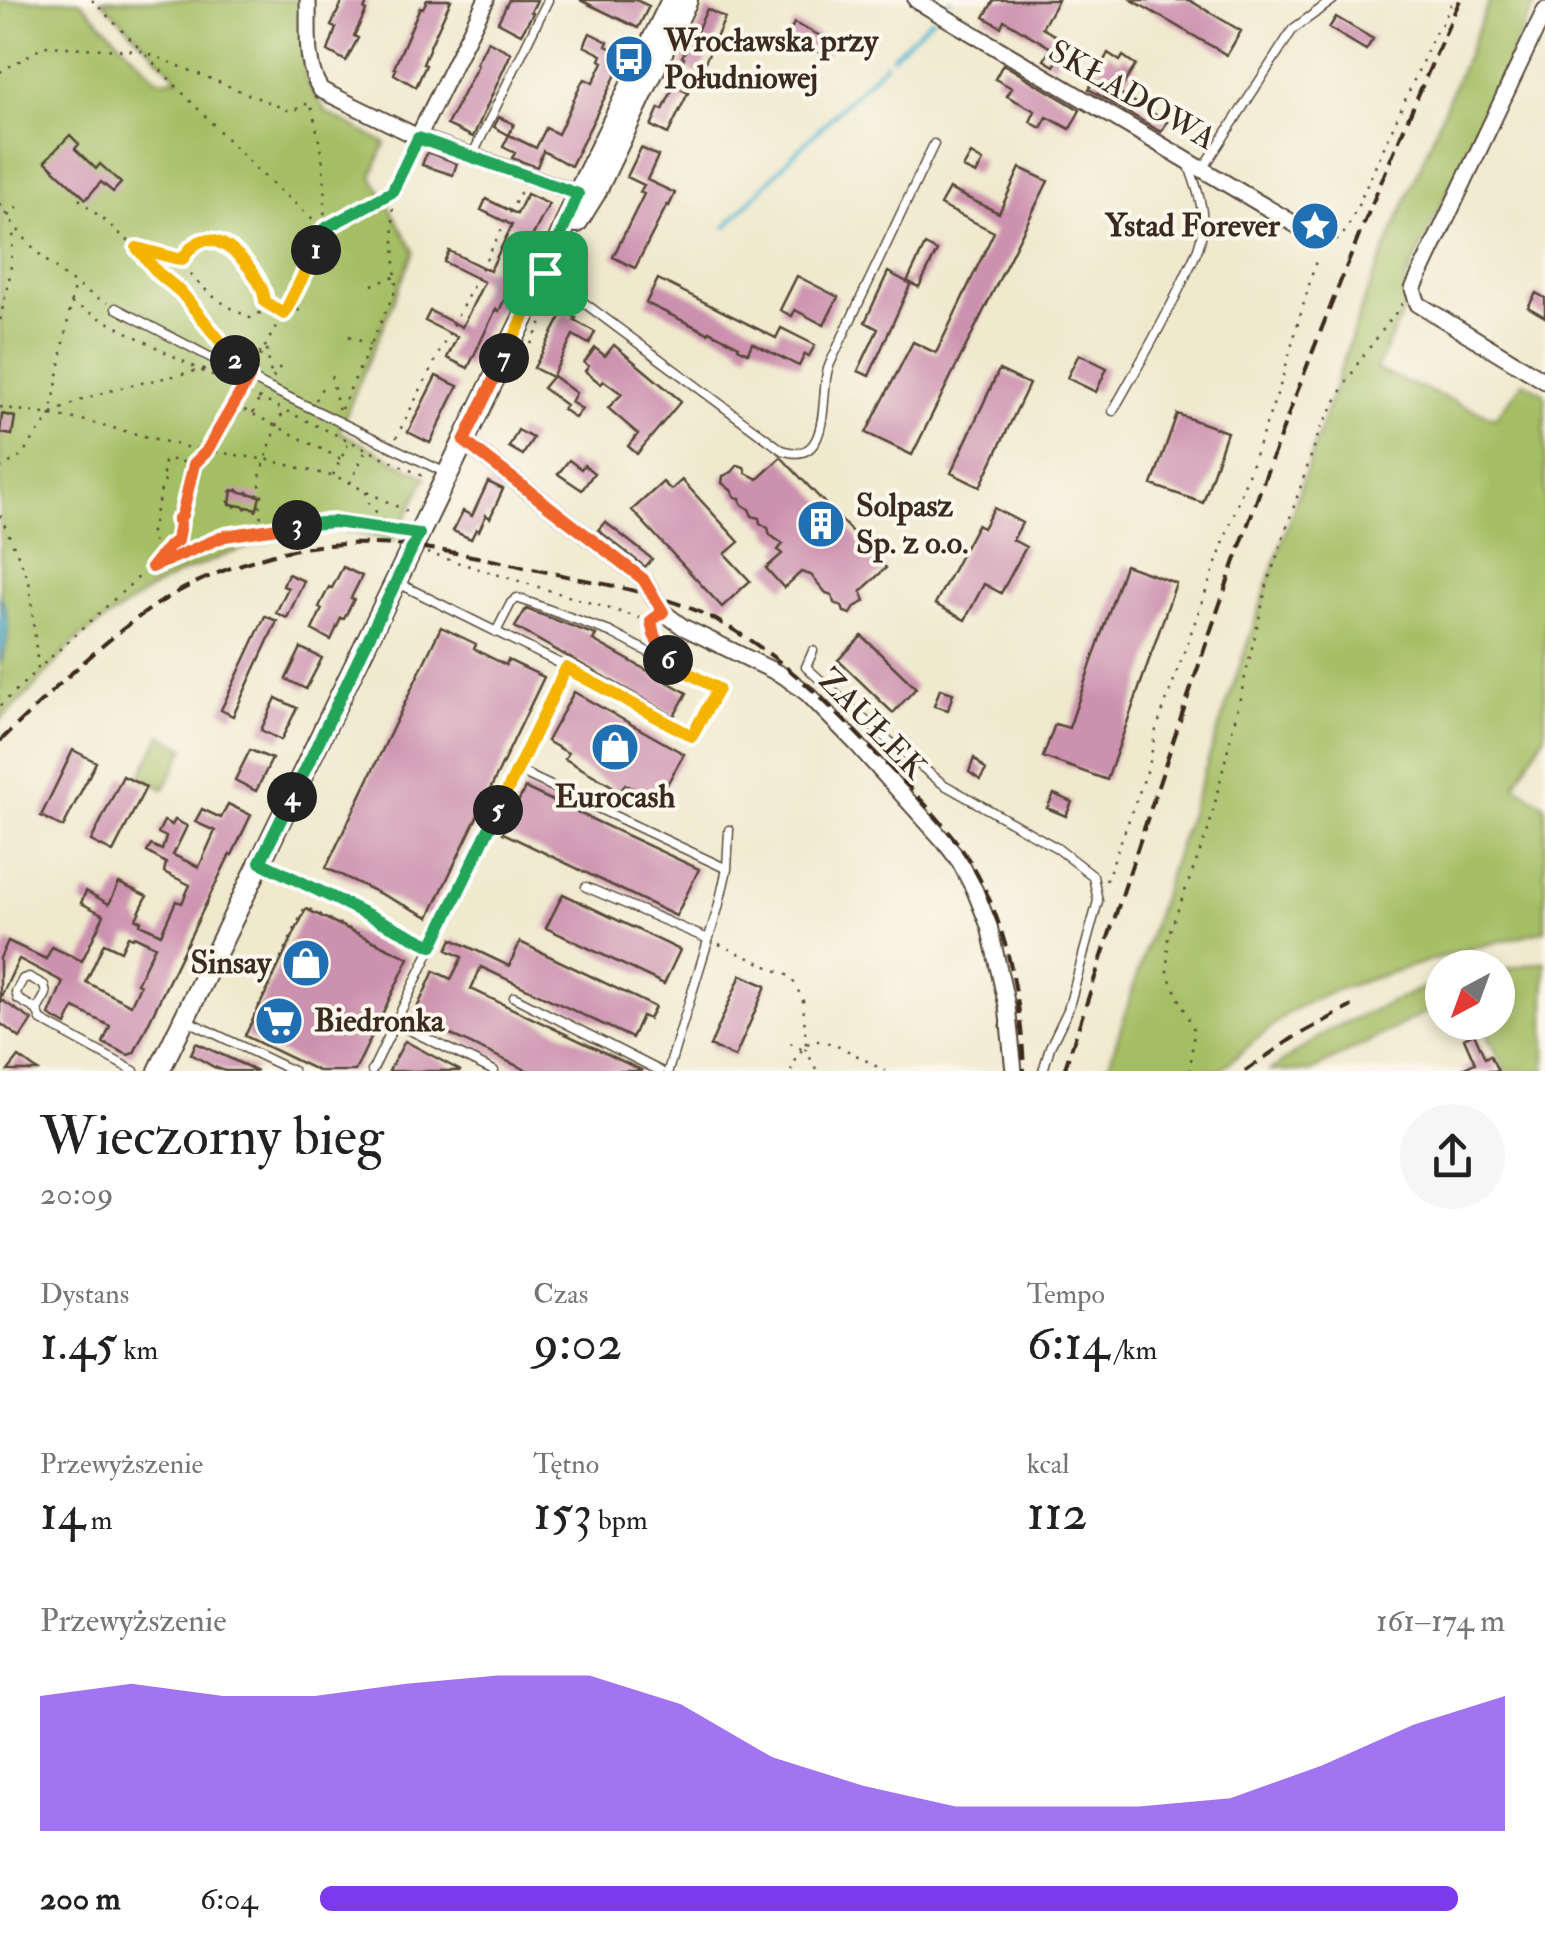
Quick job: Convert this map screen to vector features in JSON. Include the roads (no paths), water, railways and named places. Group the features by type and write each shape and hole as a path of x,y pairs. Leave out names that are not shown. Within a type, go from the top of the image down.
{"street":[{"path":"308,0 310,64 321,90 418,138 584,196"},
{"path":"418,138 486,0"},
{"name":"SKŁADOWA","path":"916,0 1325,243"},
{"path":"158,1071 396,582 439,477 464,441 673,4"},
{"path":"1545,10 1414,292 1418,304 1545,382"},
{"name":"ZAUŁEK","path":"464,441 643,579 657,617 684,626 784,676 808,694 944,841 960,862 988,926 1007,1006 1014,1071"}],"lane":[{"path":"472,156 548,0"},
{"path":"1203,168 1293,29 1332,0"},
{"path":"545,273 782,450 793,454 807,450 822,427 827,372 833,357 934,144"},
{"path":"1113,411 1170,308 1199,244 1202,217 1186,158"},
{"path":"116,308 249,378 338,416 439,477"},
{"path":"396,582 692,736 718,689 610,632 518,598 511,603 496,632"},
{"path":"657,617 654,635 670,663"},
{"path":"813,651 806,667 878,732 943,784 1056,848 1093,876 1098,901 1068,1010 1043,1071"},
{"path":"372,1071 566,668"},
{"path":"518,770 727,868"},
{"path":"668,1071 727,868 729,830"},
{"path":"260,862 432,946"},
{"path":"586,887 708,940"},
{"path":"37,1010 46,994 44,985 30,977 23,979 16,992 18,998 37,1010 41,1020 134,1071"},
{"path":"514,997 660,1071"},
{"path":"184,1019 293,1071"},
{"path":"396,1023 494,1071"}],"water":[{"path":"0,594 8,629 0,664"}],"waterway":[{"path":"891,57 933,18"},
{"path":"726,227 885,64"}],"railway":[{"path":"1064,1071 1268,469 1360,233 1460,0"},
{"path":"0,741 93,654 166,598 225,570 302,548 366,544 429,549 664,599 729,627 791,671 921,799 952,836 984,888 1006,948 1019,1010 1024,1071"},
{"path":"1245,1071 1293,1038 1352,1006"}],"place":[{"name":"Wrocławska przy Południowej","path":"629,59"},
{"name":"Ystad Forever","path":"1315,226"},
{"name":"Solpasz Sp. z o.o.","path":"821,524"},
{"name":"Eurocash","path":"615,747"},
{"name":"Sinsay","path":"306,963"},
{"name":"Biedronka","path":"279,1021"}]}
